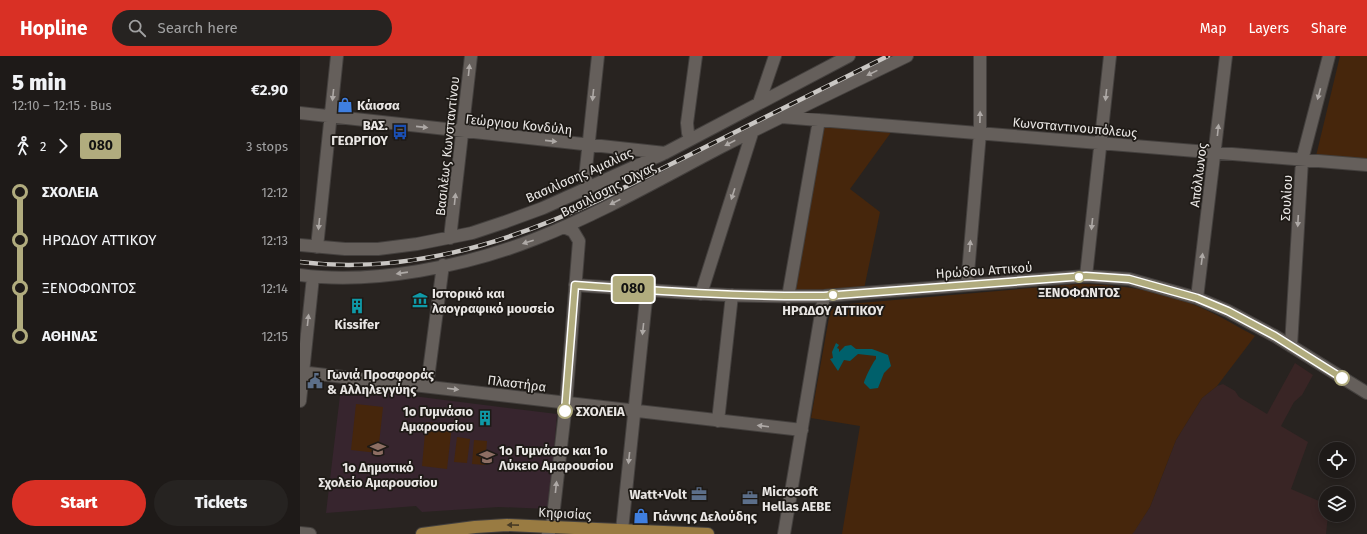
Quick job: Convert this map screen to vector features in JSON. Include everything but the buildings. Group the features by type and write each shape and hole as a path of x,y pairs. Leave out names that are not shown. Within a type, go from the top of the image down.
{"main road":[{"name":"Κηφισίας","path":"422,534 493,525 550,530 622,530 708,534"}],"street":[{"path":"317,247 337,56"},
{"name":"Βασιλέως Κωνσταντίνου","path":"450,238 471,56"},
{"path":"589,187 585,178 598,56"},
{"path":"691,139 688,133 687,123 696,56"},
{"path":"759,103 775,56"},
{"name":"Βασιλίσσης Αμαλίας","path":"300,245 345,249 378,248 450,238 472,233 536,211 664,153 849,56"},
{"name":"Βασιλίσσης Όλγας","path":"300,275 313,277 378,276 443,265 507,248 564,227 781,116 907,56"},
{"path":"967,285 980,133 980,56"},
{"path":"1086,276 1110,56"},
{"name":"Απόλλωνος","path":"1197,298 1226,56"},
{"name":"Σουλίου","path":"1291,346 1302,160 1329,56"},
{"name":"Γεώργιου Κονδύλη","path":"300,113 664,153"},
{"name":"Κωνσταντινουπόλεως","path":"781,116 1367,165"},
{"path":"788,297 818,120"},
{"path":"701,294 754,130"},
{"path":"550,530 566,403 579,241 573,231 564,227"},
{"path":"427,386 443,265"},
{"name":"Ηρώδου Αττικού","path":"575,285 701,294 788,297 824,296 1086,276 1129,279 1197,298 1228,311 1291,346 1367,393"},
{"path":"300,401 301,372 313,277"},
{"path":"622,530 647,290"},
{"path":"718,421 732,295"},
{"path":"784,534 824,296"},
{"name":"Πλαστήρα","path":"301,372 802,430"},
{"path":"300,533 310,534"}],"shaded area":[{"path":"1340,56 1367,56 1367,161 1316,156"},
{"path":"818,125 892,131 850,189 880,212 864,289 791,294"},
{"path":"1077,284 1110,285 1159,293 1191,303 1255,336 1217,386 1202,398 1176,440 1150,507 1134,532 1132,534 842,534 860,426 811,418 830,312 837,305"},
{"path":"1295,363 1313,375 1302,395 1294,402 1281,426 1308,442 1291,489 1319,501 1319,522 1327,522 1326,534 1132,534 1150,507 1176,440 1202,398 1217,386 1223,384 1235,391 1239,397 1267,414"},
{"path":"341,387 557,414 549,509 499,507 422,512 416,506 326,513"},
{"path":"356,404 383,407 378,453 351,450"},
{"path":"426,422 452,425 447,469 422,466"},
{"path":"457,437 470,439 467,463 454,462"},
{"path":"474,440 487,441 485,465 472,464"}],"water":[{"path":"836,343 839,345 837,348 839,349 839,352 845,346 851,345 856,349 872,349 888,355 891,366 884,373 878,388 870,389 864,383 869,370 876,359 876,356 858,354 850,361 844,360 838,371 830,359 833,358 832,352"}],"railway":[{"path":"300,262 339,265 378,264 416,260 454,252 528,230 599,200 888,56"}],"bus line":[{"name":"080","path":"565,411 575,285 701,294 788,297 824,296 1086,276 1129,279 1197,298 1228,311 1275,336 1342,378"}],"place":[{"name":"Κάισσα","path":"345,105"},
{"name":"ΒΑΣ. ΓΕΩΡΓΙΟΥ","path":"400,132"},
{"name":"ΞΕΝΟΦΩΝΤΟΣ","path":"1079,277"},
{"name":"ΗΡΩΔΟΥ ΑΤΤΙΚΟΥ","path":"833,295"},
{"name":"Ιστορικό και λαογραφικό μουσείο","path":"420,300"},
{"name":"Kissifer","path":"357,306"},
{"name":"Γωνιά Προσφοράς & Αλληλεγγύης","path":"315,381"},
{"name":"ΣΧΟΛΕΙΑ","path":"565,411"},
{"name":"1ο Γυμνάσιο Αμαρουσίου","path":"485,418"},
{"name":"1ο Δημοτικό Σχολείο Αμαρουσίου","path":"378,449"},
{"name":"1ο Γυμνάσιο και 1ο Λύκειο Αμαρουσίου","path":"487,457"},
{"name":"Watt+Volt","path":"699,494"},
{"name":"Microsoft Hellas AEBE","path":"750,498"},
{"name":"Γιάννης Δελούδης","path":"641,516"}]}
